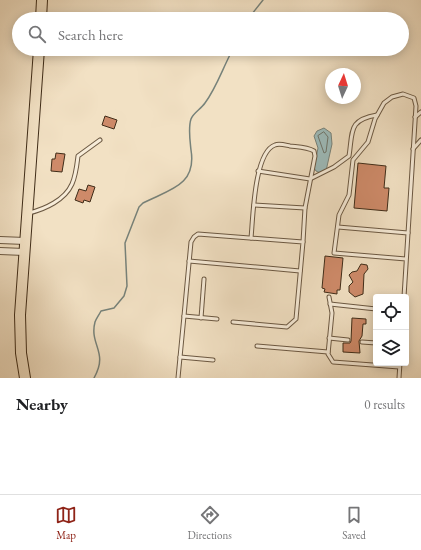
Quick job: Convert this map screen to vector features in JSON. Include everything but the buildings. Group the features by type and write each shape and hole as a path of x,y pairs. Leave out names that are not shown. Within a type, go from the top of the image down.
{"main road":[{"path":"41,12 42,0"},
{"path":"25,378 20,333 24,252 38,56"},
{"path":"23,291 27,351 32,378"}],"street":[{"path":"0,240 25,241"},
{"path":"0,251 24,252"}],"lane":[{"path":"404,294 416,102 410,96 400,94 388,100 377,115 368,142 353,160 349,195 339,215 334,253 406,259"},
{"path":"415,117 421,112"},
{"path":"258,171 310,179 334,167 349,156 354,126 360,119 377,115"},
{"path":"27,213 40,210 60,199 73,183 78,156 100,140"},
{"path":"413,150 421,140"},
{"path":"232,322 287,327 296,319 305,208 315,156 314,151 302,147 274,145 269,149 258,171 251,238"},
{"path":"254,205 305,208"},
{"path":"338,227 408,233"},
{"path":"178,378 191,242 194,236 198,234 302,242"},
{"path":"189,261 300,271"},
{"path":"201,318 204,279"},
{"path":"329,297 332,313 328,352 329,358 332,362 338,363 373,364"},
{"path":"330,304 373,308"},
{"path":"184,316 217,319"},
{"path":"329,338 348,340"},
{"path":"362,342 373,343"},
{"path":"257,346 328,352"},
{"path":"180,357 213,360"},
{"path":"399,378 400,366"}],"water":[{"path":"324,128 331,133 332,144 326,171 322,174 314,168 318,148 314,136 317,131"}],"waterway":[{"path":"254,12 263,0"},
{"path":"94,378 100,362 94,337 95,322 101,311 114,308 124,296 127,286 125,243 139,207 143,203 179,185 190,172 192,162 189,130 191,119 209,97 230,56"}]}
